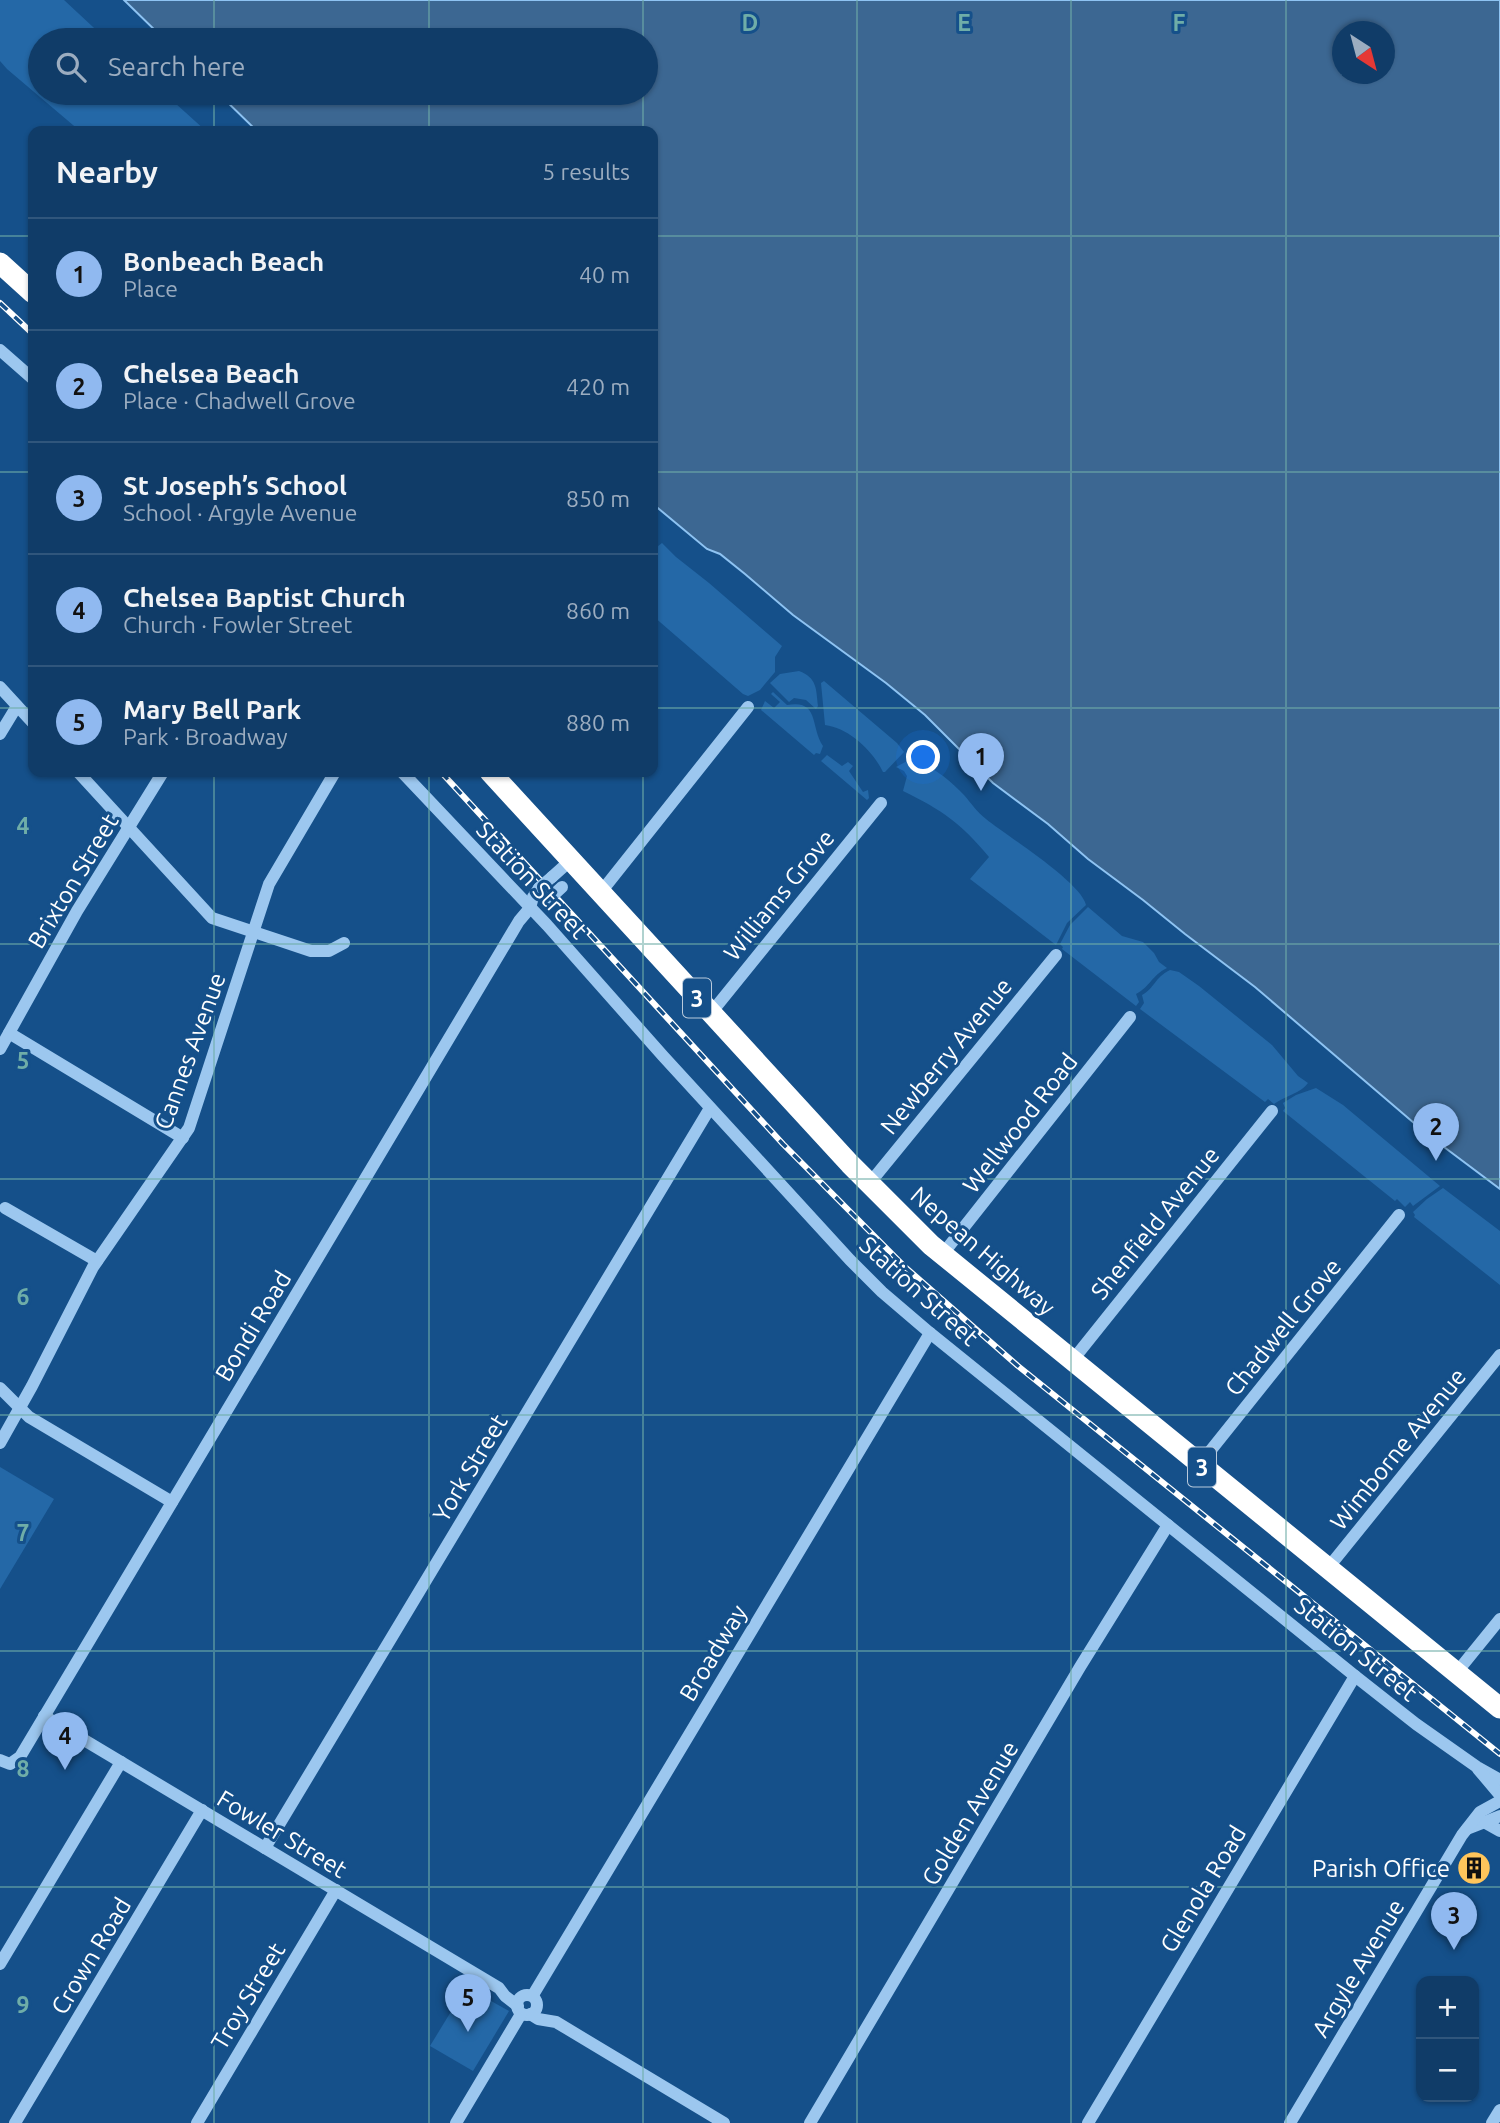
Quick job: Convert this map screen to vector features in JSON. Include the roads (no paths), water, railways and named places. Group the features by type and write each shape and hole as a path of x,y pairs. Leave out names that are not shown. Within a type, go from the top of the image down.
{"highway":[{"path":"0,263 28,288"},
{"name":"Nepean Highway","path":"495,777 869,1184 942,1255 1500,1708"}],"street":[{"path":"0,350 28,375"},
{"path":"0,687 28,718"},
{"path":"0,734 17,706"},
{"path":"601,892 748,707"},
{"path":"83,777 210,915 314,952 329,951 344,943"},
{"name":"Brixton Street","path":"0,1049 77,911 160,777"},
{"name":"Cannes Avenue","path":"0,1443 97,1261 183,1138 194,1115 271,880 332,777"},
{"name":"Station Street","path":"407,777 882,1292 929,1333 1355,1676 1416,1724 1500,1780"},
{"name":"Williams Grove","path":"710,1013 881,803"},
{"path":"530,908 549,899 562,887 576,865"},
{"name":"Bondi Road","path":"6,1762 20,1757 513,932 530,908 533,897 552,877 576,865"},
{"name":"Newberry Avenue","path":"869,1184 1056,955"},
{"name":"Wellwood Road","path":"942,1255 1130,1017"},
{"path":"9,1033 183,1138"},
{"name":"York Street","path":"265,1848 710,1108"},
{"name":"Shenfield Avenue","path":"1072,1362 1272,1111"},
{"path":"5,1208 97,1261"},
{"name":"Chadwell Grove","path":"1199,1465 1399,1215"},
{"name":"Broadway","path":"456,2123 929,1333"},
{"name":"Wimborne Avenue","path":"1328,1568 1500,1355"},
{"path":"0,1388 41,1424 172,1502"},
{"name":"Golden Avenue","path":"810,2123 1074,1677 1168,1525"},
{"path":"1457,1672 1500,1619"},
{"name":"Glenola Road","path":"1088,2123 1355,1676"},
{"name":"Fowler Street","path":"44,1716 499,1988 509,1989 527,2005 548,2012 556,2022 724,2123"},
{"path":"0,1964 121,1762"},
{"name":"Station Street","path":"1477,1767 1500,1795"},
{"name":"Argyle Avenue","path":"1290,2123 1462,1835 1480,1812 1500,1801"},
{"name":"Crown Road","path":"15,2123 202,1810"},
{"name":"Argyle Avenue","path":"1462,1835 1471,1827 1500,1816"},
{"path":"1484,1822 1500,1831"},
{"name":"Troy Street","path":"197,2123 335,1890"},
{"path":"1492,2123 1500,2110"}],"railway":[{"path":"0,303 28,329"},
{"path":"446,777 783,1144 905,1267 1018,1366 1500,1754"}],"place":[{"name":"Bonbeach Beach","path":"981,791"},
{"name":"Chelsea Beach","path":"1436,1161"},
{"name":"Chelsea Baptist Church","path":"65,1770"},
{"name":"Parish Office","path":"1474,1868"},
{"name":"St Joseph’s School","path":"1454,1950"},
{"name":"Mary Bell Park","path":"468,2032"}]}
